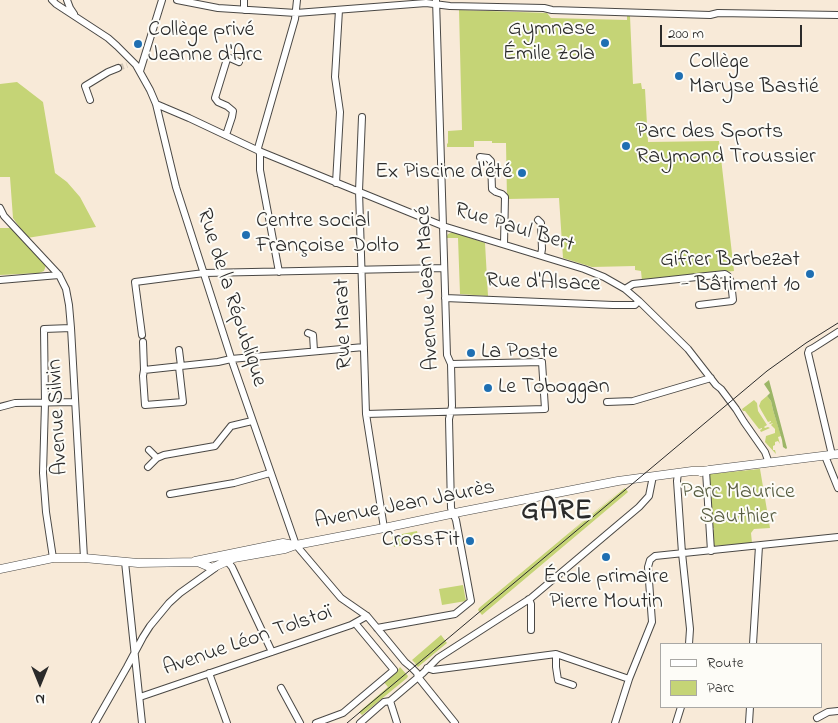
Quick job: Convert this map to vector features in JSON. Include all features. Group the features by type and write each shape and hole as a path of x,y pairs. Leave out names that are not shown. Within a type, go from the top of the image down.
{"main road":[{"name":"Avenue Jean Jaurès","path":"0,569 53,558 159,563 198,562 211,567 234,558 285,549 296,545 608,484 832,455"},
{"name":"Avenue Jean Jaurès","path":"188,562 283,543 296,545"},
{"path":"211,557 207,561 211,567"}],"street":[{"name":"Rue de la République","path":"52,0 118,46 130,64 140,71 150,90 156,104 176,187 231,359 296,545"},
{"name":"Rue de la République","path":"67,0 76,16"},
{"path":"72,0 76,16"},
{"path":"140,71 162,0"},
{"path":"177,0 244,10 296,12 436,2 450,6 544,8 552,10 710,15 718,13 838,15"},
{"path":"244,0 244,10"},
{"path":"278,272 260,170 258,148 298,0"},
{"path":"356,0 356,8"},
{"name":"Avenue Jean Macé","path":"377,628 455,614 471,601 456,520 451,508 449,420 452,406 451,364 446,355 436,2"},
{"path":"336,183 340,112 336,77 339,10"},
{"path":"226,135 233,111 215,98 227,59 230,58 238,62"},
{"path":"90,100 85,86 118,68"},
{"name":"Rue Paul Bert","path":"156,104 259,151 443,226 584,269 604,277 625,289 688,349 716,384 718,391 744,422 765,452 769,463"},
{"name":"Rue Marat","path":"362,117 359,191 366,414 384,528"},
{"path":"480,157 488,158 490,161 492,188 505,197 504,244"},
{"path":"0,208 4,216 59,276"},
{"path":"538,220 541,224 542,249 540,256"},
{"path":"179,350 183,402 145,405 142,338 135,282 204,273 444,268"},
{"path":"625,289 633,284 725,274 728,276 731,282 732,301 699,304"},
{"path":"0,280 59,276"},
{"name":"Avenue Silvin","path":"59,276 66,289 69,305 84,558"},
{"name":"Rue d'Alsace","path":"445,298 613,305 635,305 639,301"},
{"path":"53,558 42,473 45,403 44,329 71,328"},
{"path":"837,484 809,350 838,332"},
{"path":"308,333 312,335 314,351"},
{"path":"144,370 180,367 231,359 364,346"},
{"path":"366,414 544,410 542,362 451,364"},
{"path":"607,402 633,401 710,378"},
{"path":"0,407 15,403 76,402"},
{"path":"148,467 157,458 164,455 216,446 231,426 252,421"},
{"path":"149,450 157,458"},
{"path":"706,471 711,551"},
{"path":"170,494 234,483 270,473"},
{"path":"677,475 682,553 690,629 689,643"},
{"path":"360,723 384,702 390,701 438,658 529,599 639,507 649,496 653,478"},
{"path":"615,723 629,679 652,622 648,567 650,560 655,556 838,537"},
{"path":"296,545 341,598 367,616 405,662 417,673 418,677 455,723"},
{"path":"753,643 758,546"},
{"path":"227,561 232,567 272,652"},
{"path":"125,562 142,723"},
{"path":"94,723 150,626 164,608 211,567"},
{"path":"529,599 531,604 531,630"},
{"name":"Avenue Léon Tolstoï","path":"140,697 355,623 367,616"},
{"path":"316,723 344,713 394,670 355,623"},
{"path":"427,668 433,670 556,654 629,679"},
{"path":"556,654 558,680 573,686"},
{"path":"209,674 227,723"},
{"path":"281,688 300,723"},
{"path":"390,701 397,723"},
{"path":"676,723 681,708"},
{"path":"749,723 750,708"},
{"path":"817,718 828,712 838,711"}],"green space":[{"name":"Parc des Sports Raymond Troussier","path":"459,10 547,13 551,18 627,20 627,16 630,16 633,84 641,83 642,89 645,89 648,142 719,141 734,271 642,281 641,271 635,270 635,266 592,267 563,258 559,198 507,199 506,143 474,141 474,147 447,147 448,131 462,130"},
{"path":"17,82 43,102 55,173 67,182 80,197 96,227 27,238 13,218 10,177 0,177 0,84"},
{"path":"0,228 11,228 46,265 44,271 39,273 0,275"},
{"path":"453,232 485,243 488,296 460,294 458,238 446,238 448,234"},
{"path":"769,380 786,449 783,447 771,401 767,396 770,393 764,384"},
{"path":"767,396 771,401 781,436 778,437 780,444 778,441 773,446 776,454 765,442 766,436 775,433 775,429 771,425 773,423 769,423 771,421 768,422 759,406 761,401"},
{"path":"754,400 757,403 758,411 767,425 764,427 770,428 761,432 762,428 759,429 742,409"},
{"name":"Parc Maurice Sauthier","path":"760,469 770,528 754,529 751,533 752,543 713,546 711,531 714,528 711,528 709,475"},
{"path":"624,487 565,537 625,488 628,492 482,615 478,610 479,608"},
{"path":"417,531 419,542 394,547 392,536"},
{"path":"463,585 466,601 442,605 439,589"},
{"path":"441,635 447,643 418,667 415,664 416,662 412,660"},
{"path":"400,667 408,676 407,678 362,715 359,712 388,687 383,681 391,677"}],"tunnel":[{"path":"118,68 127,65"}],"tram line":[{"path":"347,723 767,371 838,323"}],"place":[{"name":"Gymnase Émile Zola","path":"605,43"},
{"name":"Collège privé Jeanne d'Arc","path":"138,44"},
{"name":"Collège Maryse Bastié","path":"679,76"},
{"name":"Parc des Sports Raymond Troussier","path":"626,146"},
{"name":"Ex Piscine d'été","path":"522,173"},
{"name":"Centre social Françoise Dolto","path":"246,235"},
{"name":"Gifrer Barbezat - Bâtiment 10","path":"810,274"},
{"name":"La Poste","path":"471,353"},
{"name":"Le Toboggan","path":"488,388"},
{"name":"CrossFit","path":"470,541"},
{"name":"École primaire Pierre Moutin","path":"606,557"}],"district":[{"name":"GARE","path":"557,513"}]}
